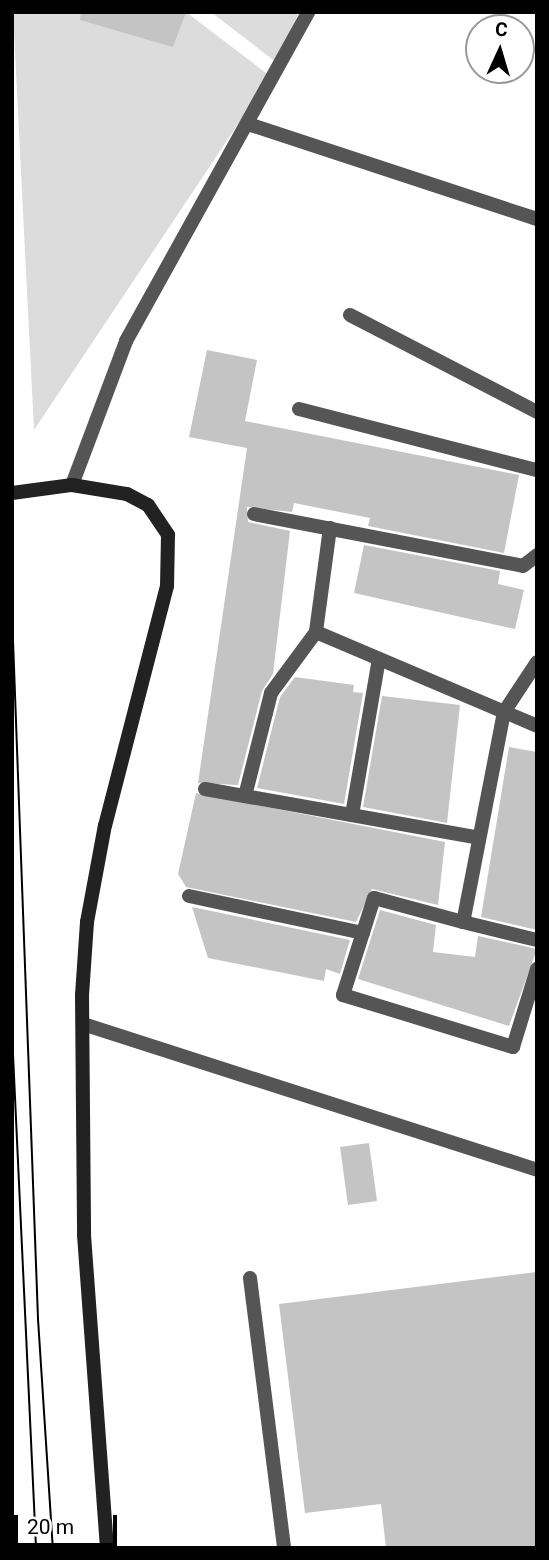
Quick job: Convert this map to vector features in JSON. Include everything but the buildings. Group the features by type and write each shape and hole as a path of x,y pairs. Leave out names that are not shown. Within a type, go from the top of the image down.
{"main road":[{"path":"12,493 72,485 127,494 148,505 168,535 169,557 148,671 98,862 87,922 83,1024 84,1235 107,1548"}],"lane":[{"path":"72,485 126,341 251,125 308,12"},
{"path":"251,125 537,219"},
{"path":"350,314 537,412"},
{"path":"299,409 537,470"},
{"path":"254,514 523,566 537,555"},
{"path":"245,796 271,693 316,632 330,528"},
{"path":"316,632 537,726"},
{"path":"352,816 379,659"},
{"path":"463,922 504,712 537,662"},
{"path":"205,789 480,838"},
{"path":"189,896 363,933"},
{"path":"537,940 374,898 343,995 513,1047 537,969"},
{"path":"83,1024 537,1170"},
{"path":"250,1278 284,1548"}],"shaded area":[{"path":"13,12 186,12 270,76 34,430"},
{"path":"211,12 299,12 277,63"}],"tram line":[{"path":"12,613 38,1319 53,1548"},
{"path":"12,1033 36,1548"}]}
